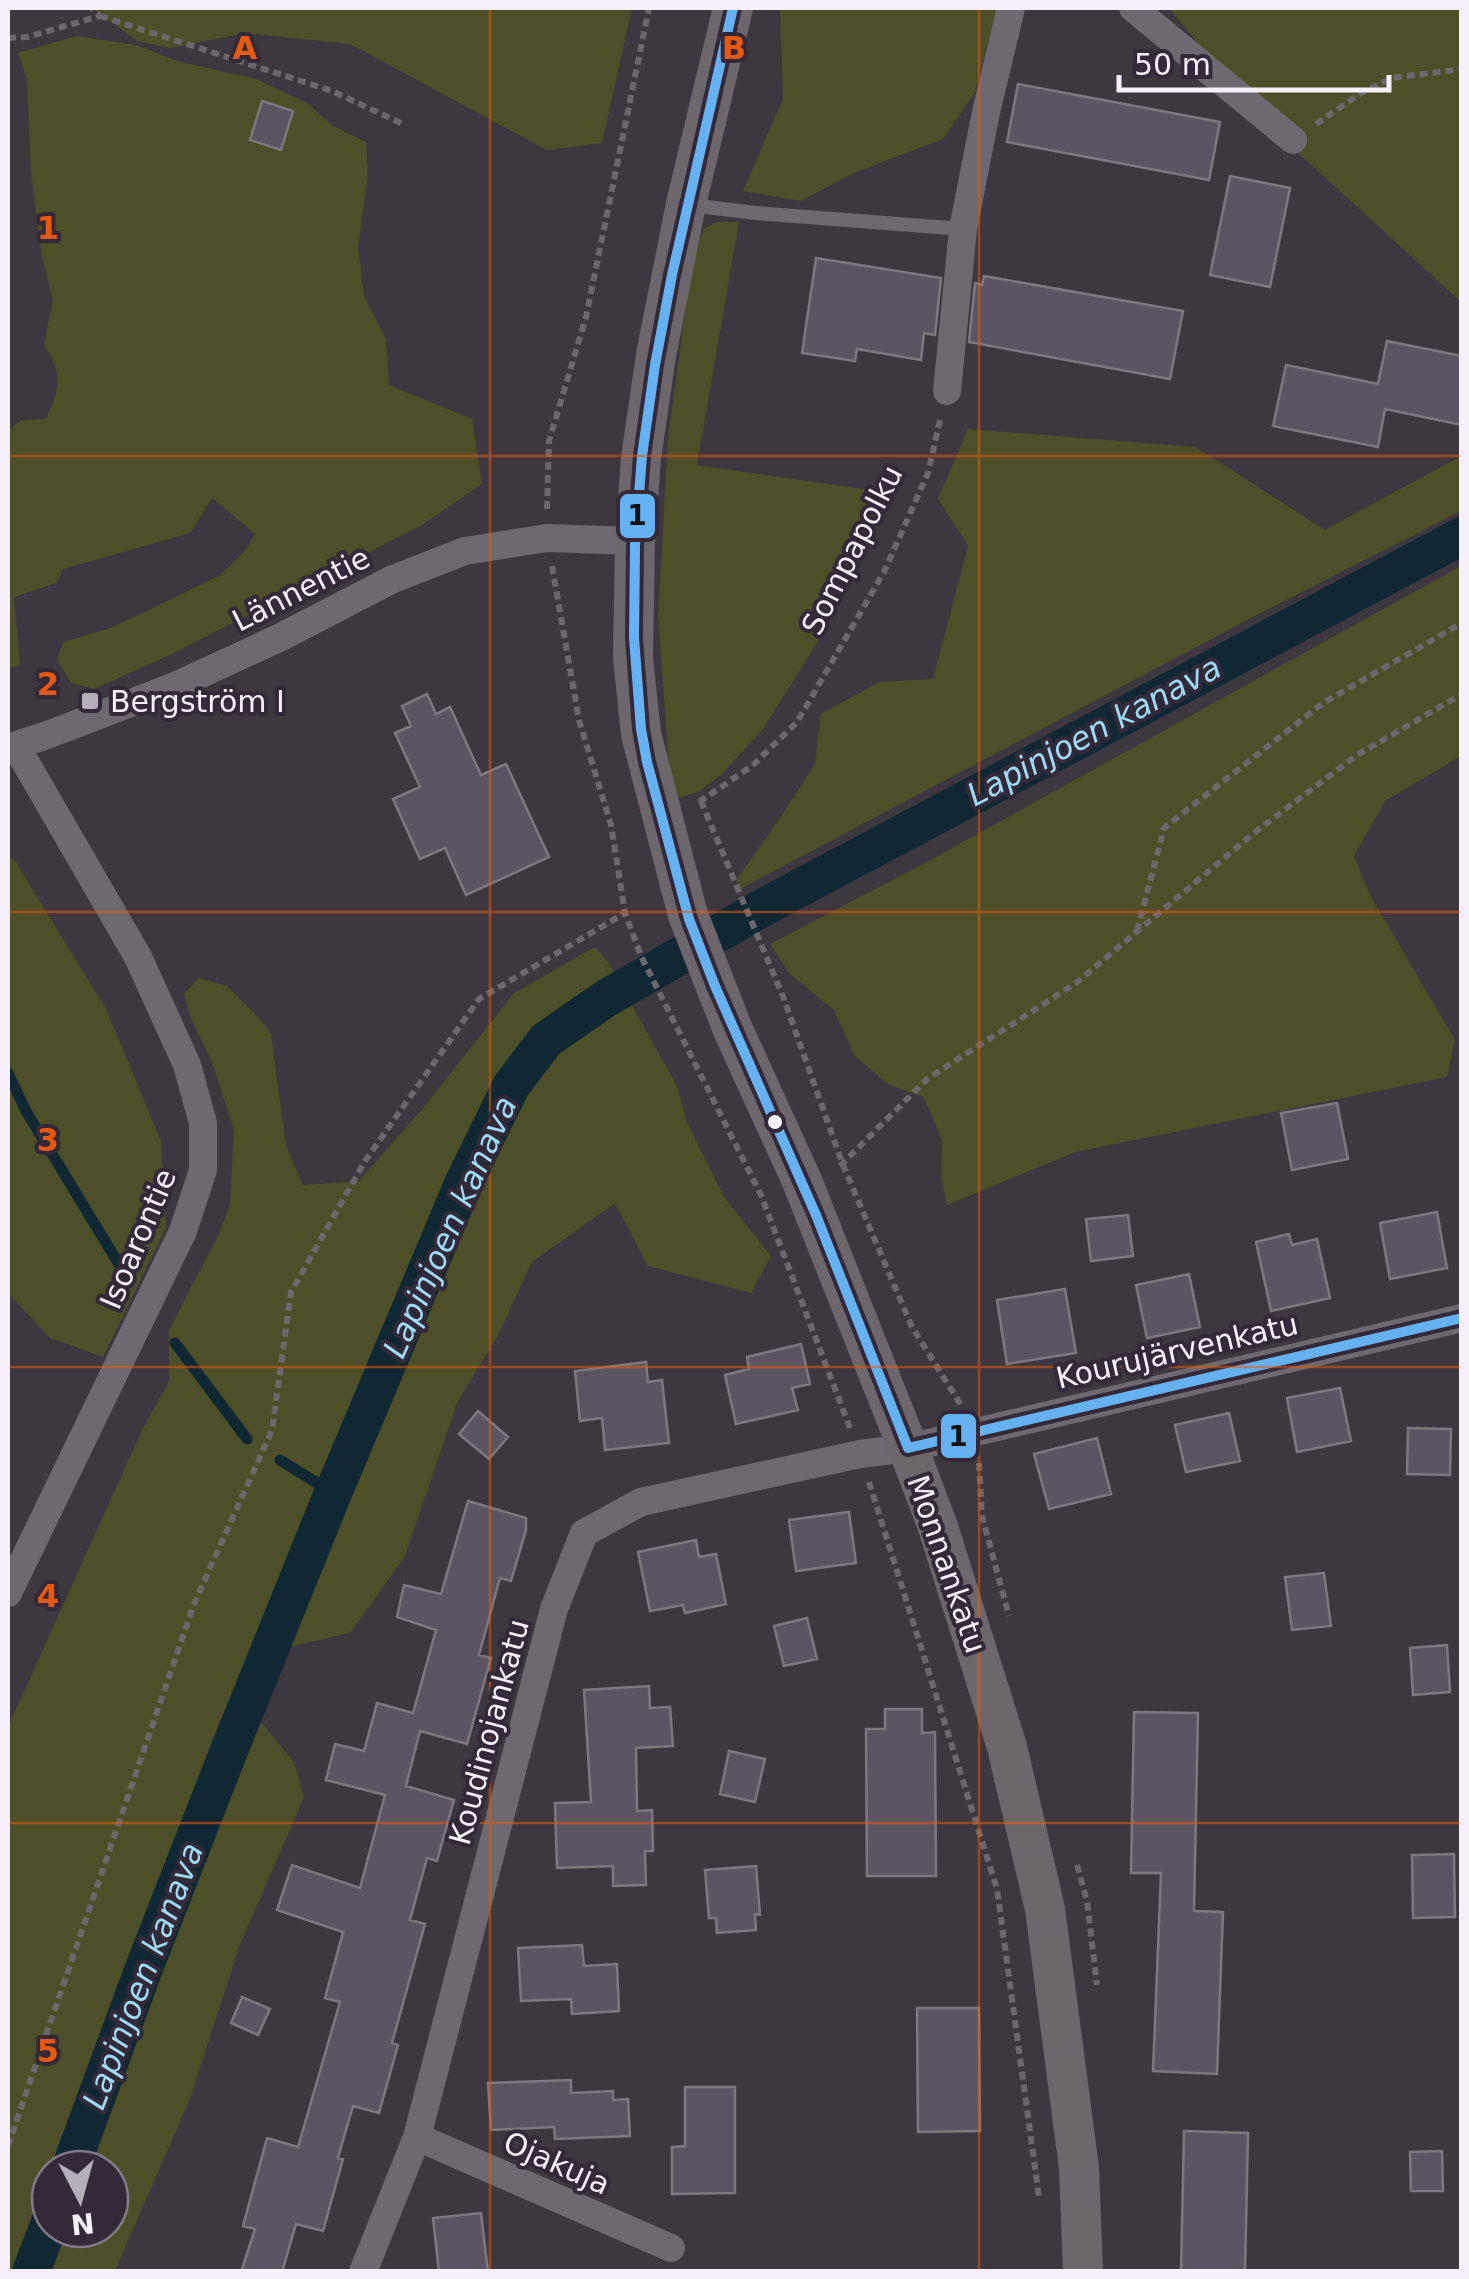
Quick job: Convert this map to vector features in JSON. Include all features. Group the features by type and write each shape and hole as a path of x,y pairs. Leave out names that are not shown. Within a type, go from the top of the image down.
{"main road":[{"name":"Monnankatu","path":"733,8 686,204 656,355 642,458 635,540 633,658 641,734 688,915 734,1030 802,1181 908,1448 938,1527 1007,1747 1045,1909 1078,2168 1083,2272"}],"street":[{"path":"947,390 963,229 1011,8"},
{"path":"1133,8 1293,140"},
{"name":"Lännentie","path":"12,747 175,686 411,572 464,551 547,538 635,540"},
{"name":"Isoarontie","path":"8,1594 183,1230 203,1170 203,1123 188,1065 138,957 12,747"},
{"name":"Kourujärvenkatu","path":"908,1448 1462,1318"},
{"name":"Koudinojankatu","path":"363,2272 417,2137 554,1610 584,1533 641,1502 860,1454 908,1448"},
{"name":"Ojakuja","path":"417,2137 671,2248"}],"lane":[{"path":"686,204 963,229"}],"path":[{"path":"92,8 100,16 332,91 403,124"},
{"path":"649,8 586,318 549,441 547,538 579,720 611,825 625,913 641,956 761,1195 860,1454 997,1889 1040,2203"},
{"path":"8,38 27,37 100,16"},
{"path":"1293,140 1361,93 1392,78 1462,70"},
{"name":"Sompapolku","path":"611,825 702,801 752,766 798,722 884,572 928,473 947,390"},
{"path":"1137,931 1164,828 1323,703 1462,623"},
{"path":"842,1166 927,1079 1076,983 1254,833 1357,754 1462,694"},
{"path":"702,801 784,999 842,1166 912,1327 978,1432 982,1516"},
{"path":"8,2146 194,1604 272,1430 291,1292 365,1161 480,999 625,913"}],"green space":[{"path":"92,8 632,8 602,143 547,150 350,44 245,33 170,48 137,41"},
{"path":"780,8 997,8 975,92 943,139 854,173 800,201 743,191 783,99"},
{"path":"1169,8 1461,8 1461,302 1257,115"},
{"path":"76,36 136,45 177,61 256,79 307,103 333,126 366,142 368,174 358,246 364,296 386,339 389,385 472,419 482,484 422,525 172,654 94,689 71,683 57,660 63,642 111,628 219,576 244,552 255,534 212,498 190,533 63,569 56,583 14,597 20,665 8,669 8,431 21,420 46,419 58,381 55,365 44,345 53,300 42,256 31,174 27,81 18,53"},
{"path":"716,222 739,222 697,465 891,493 891,501 822,635 763,729 721,775 698,792 679,798 671,791 658,617 668,439 692,262 704,229"},
{"path":"968,429 1196,447 1325,530 1461,456 1461,511 740,889 736,880 815,764 821,714 879,682 933,679 968,546 938,499"},
{"path":"1461,566 1461,756 1385,801 1354,856 1370,895 1455,1040 1447,1077 1075,1152 947,1205 941,1176 942,1140 924,1097 889,1085 855,1056 834,1010 790,974 770,944 925,863"},
{"path":"8,858 14,859 107,1011 161,1141 166,1228 103,1357 50,1338 8,1293"},
{"path":"595,947 608,962 677,1086 686,1120 724,1197 771,1256 751,1293 648,1266 615,1203 532,1262 497,1337 457,1403 405,1556 350,1633 280,1649 250,1709 294,1762 304,1797 239,1947 190,2099 130,2237 130,2149 30,2149 30,2249 125,2249 115,2271 8,2271 8,1727 143,1428 169,1382 169,1330 221,1230 230,1204 234,1130 184,994 199,978 227,986 271,1034 286,1146 303,1185 359,1181 424,1107 514,993"}],"building":[{"path":"1018,84 1220,122 1209,180 1007,142"},
{"path":"262,101 293,111 281,150 250,140"},
{"path":"1230,176 1290,188 1270,287 1210,275"},
{"path":"816,258 941,278 935,335 924,333 921,360 857,349 855,361 802,353"},
{"path":"984,276 1183,311 1170,379 969,342 975,283 982,285"},
{"path":"1387,341 1462,356 1462,425 1385,409 1378,447 1273,426 1286,365 1378,384"},
{"path":"427,694 436,714 450,707 481,775 506,764 549,857 466,895 445,848 420,859 393,799 420,787 395,733 411,726 402,706"},
{"path":"1337,1103 1348,1159 1292,1170 1281,1113"},
{"path":"1437,1212 1447,1268 1390,1279 1380,1223"},
{"path":"1128,1215 1133,1256 1091,1261 1086,1219"},
{"path":"1289,1234 1292,1245 1317,1239 1330,1298 1271,1311 1256,1242"},
{"path":"1189,1274 1200,1327 1147,1338 1136,1285"},
{"path":"1065,1289 1076,1353 1007,1364 997,1300"},
{"path":"801,1344 810,1384 792,1388 798,1410 736,1424 725,1375 749,1369 747,1357"},
{"path":"646,1362 648,1382 662,1380 669,1443 605,1450 602,1418 580,1421 575,1371"},
{"path":"1340,1388 1351,1441 1297,1452 1287,1398"},
{"path":"478,1411 508,1437 489,1459 459,1434"},
{"path":"1229,1413 1240,1461 1186,1472 1175,1425"},
{"path":"1408,1428 1451,1429 1450,1475 1407,1474"},
{"path":"1097,1438 1111,1494 1049,1509 1034,1454"},
{"path":"468,1501 526,1518 526,1530 511,1581 500,1578 479,1655 491,1658 467,1744 420,1731 406,1786 454,1800 437,1861 427,1858 410,1920 425,1924 392,2043 398,2045 379,2113 353,2106 323,2231 296,2224 282,2272 241,2272 255,2229 243,2226 267,2138 298,2147 340,2002 325,1998 343,1932 277,1910 292,1865 360,1888 385,1795 326,1780 335,1744 364,1751 377,1703 413,1713 436,1630 397,1617 404,1585 441,1594"},
{"path":"849,1512 856,1563 796,1571 789,1520"},
{"path":"696,1540 699,1557 716,1554 726,1604 685,1613 683,1605 650,1611 638,1552"},
{"path":"1324,1573 1331,1626 1292,1630 1285,1577"},
{"path":"807,1618 817,1659 784,1666 774,1626"},
{"path":"1447,1645 1450,1692 1413,1695 1410,1648"},
{"path":"649,1686 650,1708 670,1707 673,1746 636,1748 637,1811 652,1810 653,1851 645,1851 646,1885 613,1886 613,1866 557,1868 555,1803 591,1802 584,1690"},
{"path":"885,1709 922,1709 922,1733 935,1732 936,1876 867,1876 866,1729 885,1729"},
{"path":"1134,1712 1198,1713 1194,1911 1223,1912 1217,2074 1153,2071 1161,1873 1131,1873"},
{"path":"729,1751 765,1759 755,1802 720,1794"},
{"path":"1454,1854 1455,1917 1413,1918 1412,1855"},
{"path":"756,1866 760,1915 755,1914 756,1930 717,1933 716,1918 709,1918 705,1870"},
{"path":"582,1945 584,1966 617,1964 619,2011 572,2014 571,1999 521,2001 518,1948"},
{"path":"242,1997 270,2009 258,2035 231,2023"},
{"path":"917,2008 979,2008 980,2131 918,2132"},
{"path":"571,2080 571,2093 613,2091 613,2100 628,2099 630,2136 555,2139 554,2127 491,2130 488,2083"},
{"path":"685,2087 735,2087 735,2193 672,2194 672,2147 685,2146"},
{"path":"1184,2131 1248,2133 1245,2272 1181,2272"},
{"path":"1442,2151 1443,2191 1411,2191 1410,2152"},
{"path":"481,2213 488,2272 439,2272 433,2218"}],"waterway":[{"name":"Lapinjoen kanava","path":"77,2149 230,1748 464,1182 511,1086 546,1040 605,999 764,907 1462,536"},
{"path":"8,1073 26,1111 128,1279"},
{"path":"175,1343 247,1439"},
{"path":"280,1460 333,1493"},
{"name":"Lapinjoen kanava","path":"31,2272 40,2249"}],"transit line":[{"name":"1","path":"733,8 672,275 642,456 635,546 634,638 641,729 689,919 816,1215 908,1448 1462,1318"}],"place":[{"name":"Bergström I","path":"90,701"}]}
